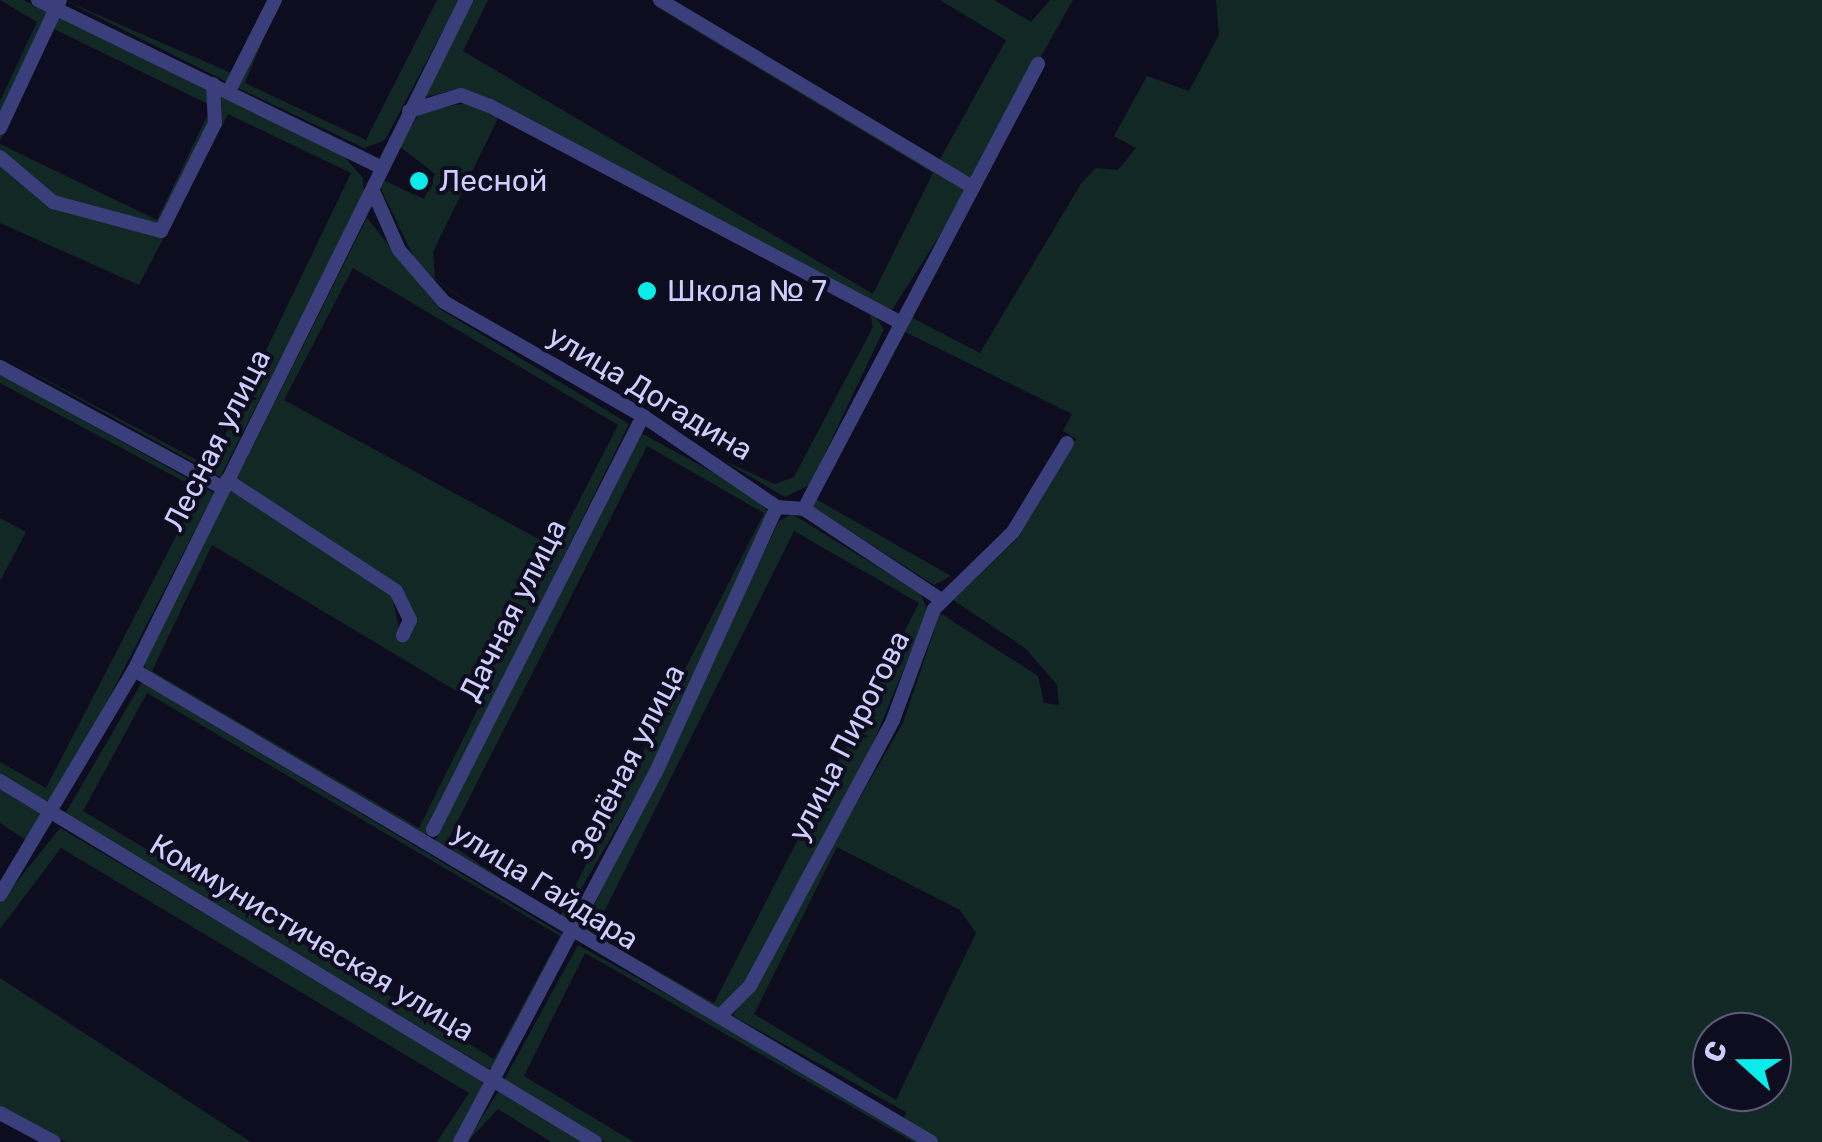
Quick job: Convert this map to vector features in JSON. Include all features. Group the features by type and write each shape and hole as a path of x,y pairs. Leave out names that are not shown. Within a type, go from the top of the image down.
{"street":[{"path":"38,0 58,4 381,166"},
{"path":"229,91 275,0"},
{"name":"Лесная улица","path":"0,895 56,814 134,670 466,0"},
{"path":"660,0 973,186"},
{"path":"0,128 58,4"},
{"path":"804,509 1038,64"},
{"path":"0,157 54,202 161,232 215,123 213,84"},
{"path":"409,111 461,95 490,106 899,322"},
{"name":"улица Догадина","path":"373,191 398,250 444,302 643,416 777,507 804,509 940,599"},
{"path":"0,367 225,484 396,591 410,620 403,634"},
{"name":"Дачная улица","path":"434,830 643,416"},
{"name":"улица Пирогова","path":"720,1016 750,986 893,720 940,599 1014,532 1067,443"},
{"name":"Зелёная улица","path":"460,1142 496,1082 572,935 768,542 777,507"},
{"name":"улица Гайдара","path":"134,670 572,935 720,1016 931,1142"},
{"name":"Коммунистическая улица","path":"0,781 595,1142"},
{"path":"0,1113 54,1142"}],"green space":[{"path":"0,0 23,0 344,156 363,178 364,194 220,477 0,355 210,467 351,173 228,114 139,285 0,223 0,144 157,220 212,106 54,29 0,141 0,101 37,22"},
{"path":"64,0 231,73 269,0 229,83"},
{"path":"279,0 245,83 366,140 437,0 459,0 385,140 364,148 236,87"},
{"path":"474,0 488,0 463,51 873,294 933,173 644,0 959,181 966,194 892,310 460,89 425,97"},
{"path":"668,0 940,159 1006,40 940,0 994,0 1031,22 1050,0 1073,0 971,180"},
{"path":"1216,0 1822,0 1822,1142 913,1142 585,953 524,1076 634,1142 605,1142 503,1082 578,945 902,1125 906,1112 733,1016 903,723 940,613 1038,676 1044,703 1059,705 1057,685 1025,648 953,600 1018,538 1076,439 1063,431 1072,414 905,332 911,317 980,353 1082,182 1096,168 1118,170 1136,148 1114,136 1147,76 1189,91 1219,35","holes":["837,847 960,910 976,933 896,1100 754,1014"]},
{"path":"467,103 498,118 433,252 435,278 500,328 418,266 380,187 383,180 424,199 435,174 399,146 421,111"},
{"path":"367,218 440,309 629,424 425,837 145,669 144,660 230,490 392,596 401,638 414,629 401,587 237,478","holes":["353,268 618,425 555,548 284,400","212,545 480,705 419,828 152,671"]},
{"path":"868,305 884,329 810,485 785,497 724,461 775,484 794,477 873,327"},
{"path":"0,374 214,493 60,794 46,801 0,774 0,762 46,788 200,490 0,383"},
{"path":"641,433 751,493 769,513 653,766 561,923 433,845","holes":["647,446 764,513 559,918 447,842"]},
{"path":"816,499 951,576 934,585 813,507"},
{"path":"792,514 920,593 928,611 871,748 745,984 720,1010 581,932 779,521","holes":["794,531 919,603 714,1003 593,934"]},
{"path":"0,518 26,532 0,581"},
{"path":"142,682 565,936 491,1070 65,814","holes":["147,693 560,936 494,1059 83,811"]},
{"path":"0,788 42,812 30,843 0,823"},
{"path":"60,828 477,1075 483,1084 453,1142 437,1142 469,1093 61,848 0,929 0,903"},
{"path":"0,978 251,1142 66,1142 0,1108"},
{"path":"499,1090 585,1142 551,1142 498,1109 467,1142"}],"place":[{"name":"Лесной","path":"419,181"},
{"name":"Школа № 7","path":"647,291"}]}
